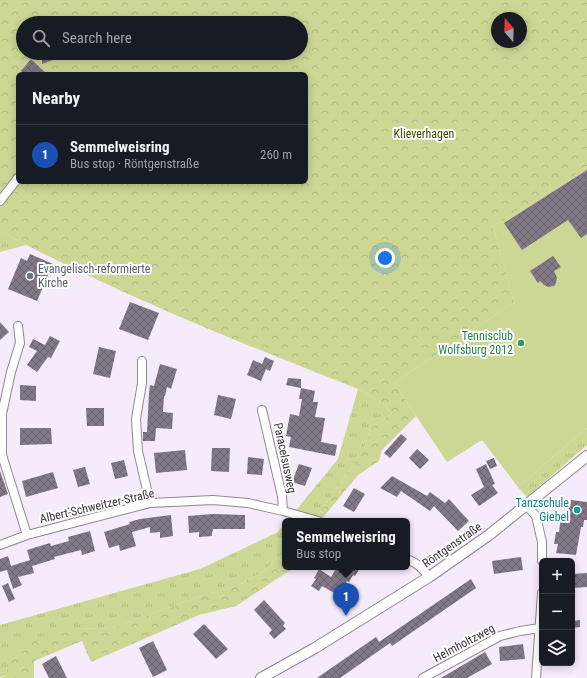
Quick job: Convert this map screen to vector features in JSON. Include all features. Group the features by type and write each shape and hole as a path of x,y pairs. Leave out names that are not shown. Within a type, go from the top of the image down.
{"street":[{"path":"0,201 16,181"},
{"path":"18,326 20,343 11,372 2,414 2,455 27,535"},
{"path":"142,362 142,383 136,419 138,451 150,503"},
{"name":"Paracelsusweg","path":"262,410 282,496 283,511"},
{"name":"Röntgenstraße","path":"261,678 274,675 430,577 489,535 587,456"},
{"name":"Albert-Schweitzer-Straße","path":"0,545 27,535 150,503 213,500 248,503 308,518"},
{"path":"526,505 536,516 542,542 542,558"},
{"path":"410,561 420,566 430,577"},
{"name":"Helmholtzweg","path":"423,678 500,636 520,630 539,628"},
{"path":"536,678 540,630"}],"green space":[{"name":"Klieverhagen","path":"0,0 587,0 587,167 493,227 514,302 394,383 416,416 382,450 379,461 358,475 322,518 316,518 365,446 370,429 392,413 382,403 358,389 221,334 87,275 0,231"},
{"name":"Tennisclub Wolfsburg 2012","path":"587,167 587,428 518,487 482,440 447,462 394,383 514,302 493,227"},
{"path":"0,231 26,245 0,252"},
{"path":"358,389 382,403 392,413 370,429 365,446 316,518 289,518 338,459"},
{"path":"587,428 587,445 527,497 518,487"},
{"path":"282,527 282,554 264,571 237,586 201,596 112,628 78,629 7,675 0,677 0,625 200,569 278,532"},
{"path":"282,554 282,570 290,570 236,606 199,615 91,662 82,641 34,661 34,678 0,678 7,675 9,651 42,636 78,629 112,628 201,596 237,586 264,571"}],"building":[{"path":"30,60 32,60 45,72 22,72 21,71"},
{"path":"42,60 53,60 42,64"},
{"path":"587,170 587,234 581,238 568,220 522,250 504,223"},
{"name":"Evangelisch-reformierte Kirche","path":"30,254 53,264 37,301 8,289 21,258 27,261"},
{"path":"553,256 561,267 554,271 557,278 556,283 554,286 548,287 540,281 538,283 530,271"},
{"path":"130,302 159,313 148,340 119,329"},
{"path":"0,322 9,332 0,340"},
{"path":"50,336 60,341 51,358 48,357 37,372 27,365 37,351 29,347 33,339 45,345"},
{"path":"99,347 116,351 110,378 93,374"},
{"path":"265,357 274,361 270,371 266,369 261,381 247,375 253,360 262,364"},
{"path":"160,364 177,369 171,389 167,387 164,396 163,412 173,413 172,429 156,428 155,441 143,441 143,432 147,432 150,385 154,386"},
{"path":"288,378 301,379 301,388 286,385"},
{"path":"20,385 36,386 36,401 20,400"},
{"path":"301,388 315,391 313,402 318,402 315,417 325,418 321,442 337,445 335,456 289,447 291,437 286,436 290,414 299,416 302,399 299,399"},
{"path":"218,395 236,399 231,419 214,415"},
{"path":"86,408 104,408 104,426 87,426"},
{"path":"20,428 51,428 52,444 20,445"},
{"path":"401,434 407,439 390,458 384,453"},
{"path":"212,448 230,448 229,472 211,471"},
{"path":"417,449 429,460 420,469 409,458"},
{"path":"185,450 187,470 156,473 154,453"},
{"path":"248,457 264,459 262,475 247,474"},
{"path":"494,458 497,466 490,469 486,461"},
{"path":"124,460 128,476 115,479 111,463"},
{"path":"299,464 312,468 305,486 292,482"},
{"path":"486,464 495,484 492,485 498,493 479,506 471,495 484,487 476,469"},
{"path":"85,467 90,484 78,487 73,470"},
{"path":"0,471 8,494 0,497"},
{"path":"53,472 58,488 26,497 22,481"},
{"path":"392,476 427,496 430,492 445,503 449,499 469,521 458,531 434,506 430,511 401,491 397,497 380,488"},
{"path":"354,488 365,494 354,512 343,506"},
{"path":"571,500 587,502 587,520 584,520 583,527 581,527 576,555 556,553 558,544 554,544 556,532 559,532 561,517 566,518 568,506 570,506"},
{"path":"73,506 76,515 67,518 64,509"},
{"path":"212,514 245,515 245,529 213,529 212,536 199,537 199,532 189,533 188,516"},
{"path":"171,515 173,536 160,538 160,532 150,533 150,527 132,532 136,546 120,551 119,545 109,548 104,532 130,524 129,522 140,519"},
{"path":"90,531 95,551 82,555 81,550 54,557 55,559 32,566 34,573 18,577 22,585 13,589 7,570 0,572 0,559 8,556 11,566 30,560 27,550 50,543 51,546 69,541 68,537"},
{"path":"521,557 523,570 494,574 492,561"},
{"path":"318,570 331,577 335,570 359,570 355,576 353,575 349,582 347,581 343,588 341,587 336,594 322,586 319,591 311,586 316,579 314,578"},
{"path":"587,573 587,587 575,588 575,574"},
{"path":"471,579 476,588 392,646 390,643 340,678 317,678 376,637 379,642"},
{"path":"8,583 15,599 9,602 2,586"},
{"path":"264,600 285,623 283,626 286,629 274,639 269,633 272,630 254,610"},
{"path":"580,620 580,627 575,628 575,621"},
{"path":"204,624 228,649 216,659 193,634"},
{"path":"153,641 167,670 153,677 139,648"},
{"path":"523,644 525,659 500,661 499,647"},
{"path":"485,652 492,664 467,678 441,678"},
{"path":"56,656 67,678 49,678 42,664"}],"place":[{"name":"Evangelisch-reformierte Kirche","path":"30,276"},
{"name":"Tennisclub Wolfsburg 2012","path":"521,343"},
{"name":"Tanzschule Giebel","path":"577,510"},
{"name":"Semmelweisring","path":"346,616"}]}
